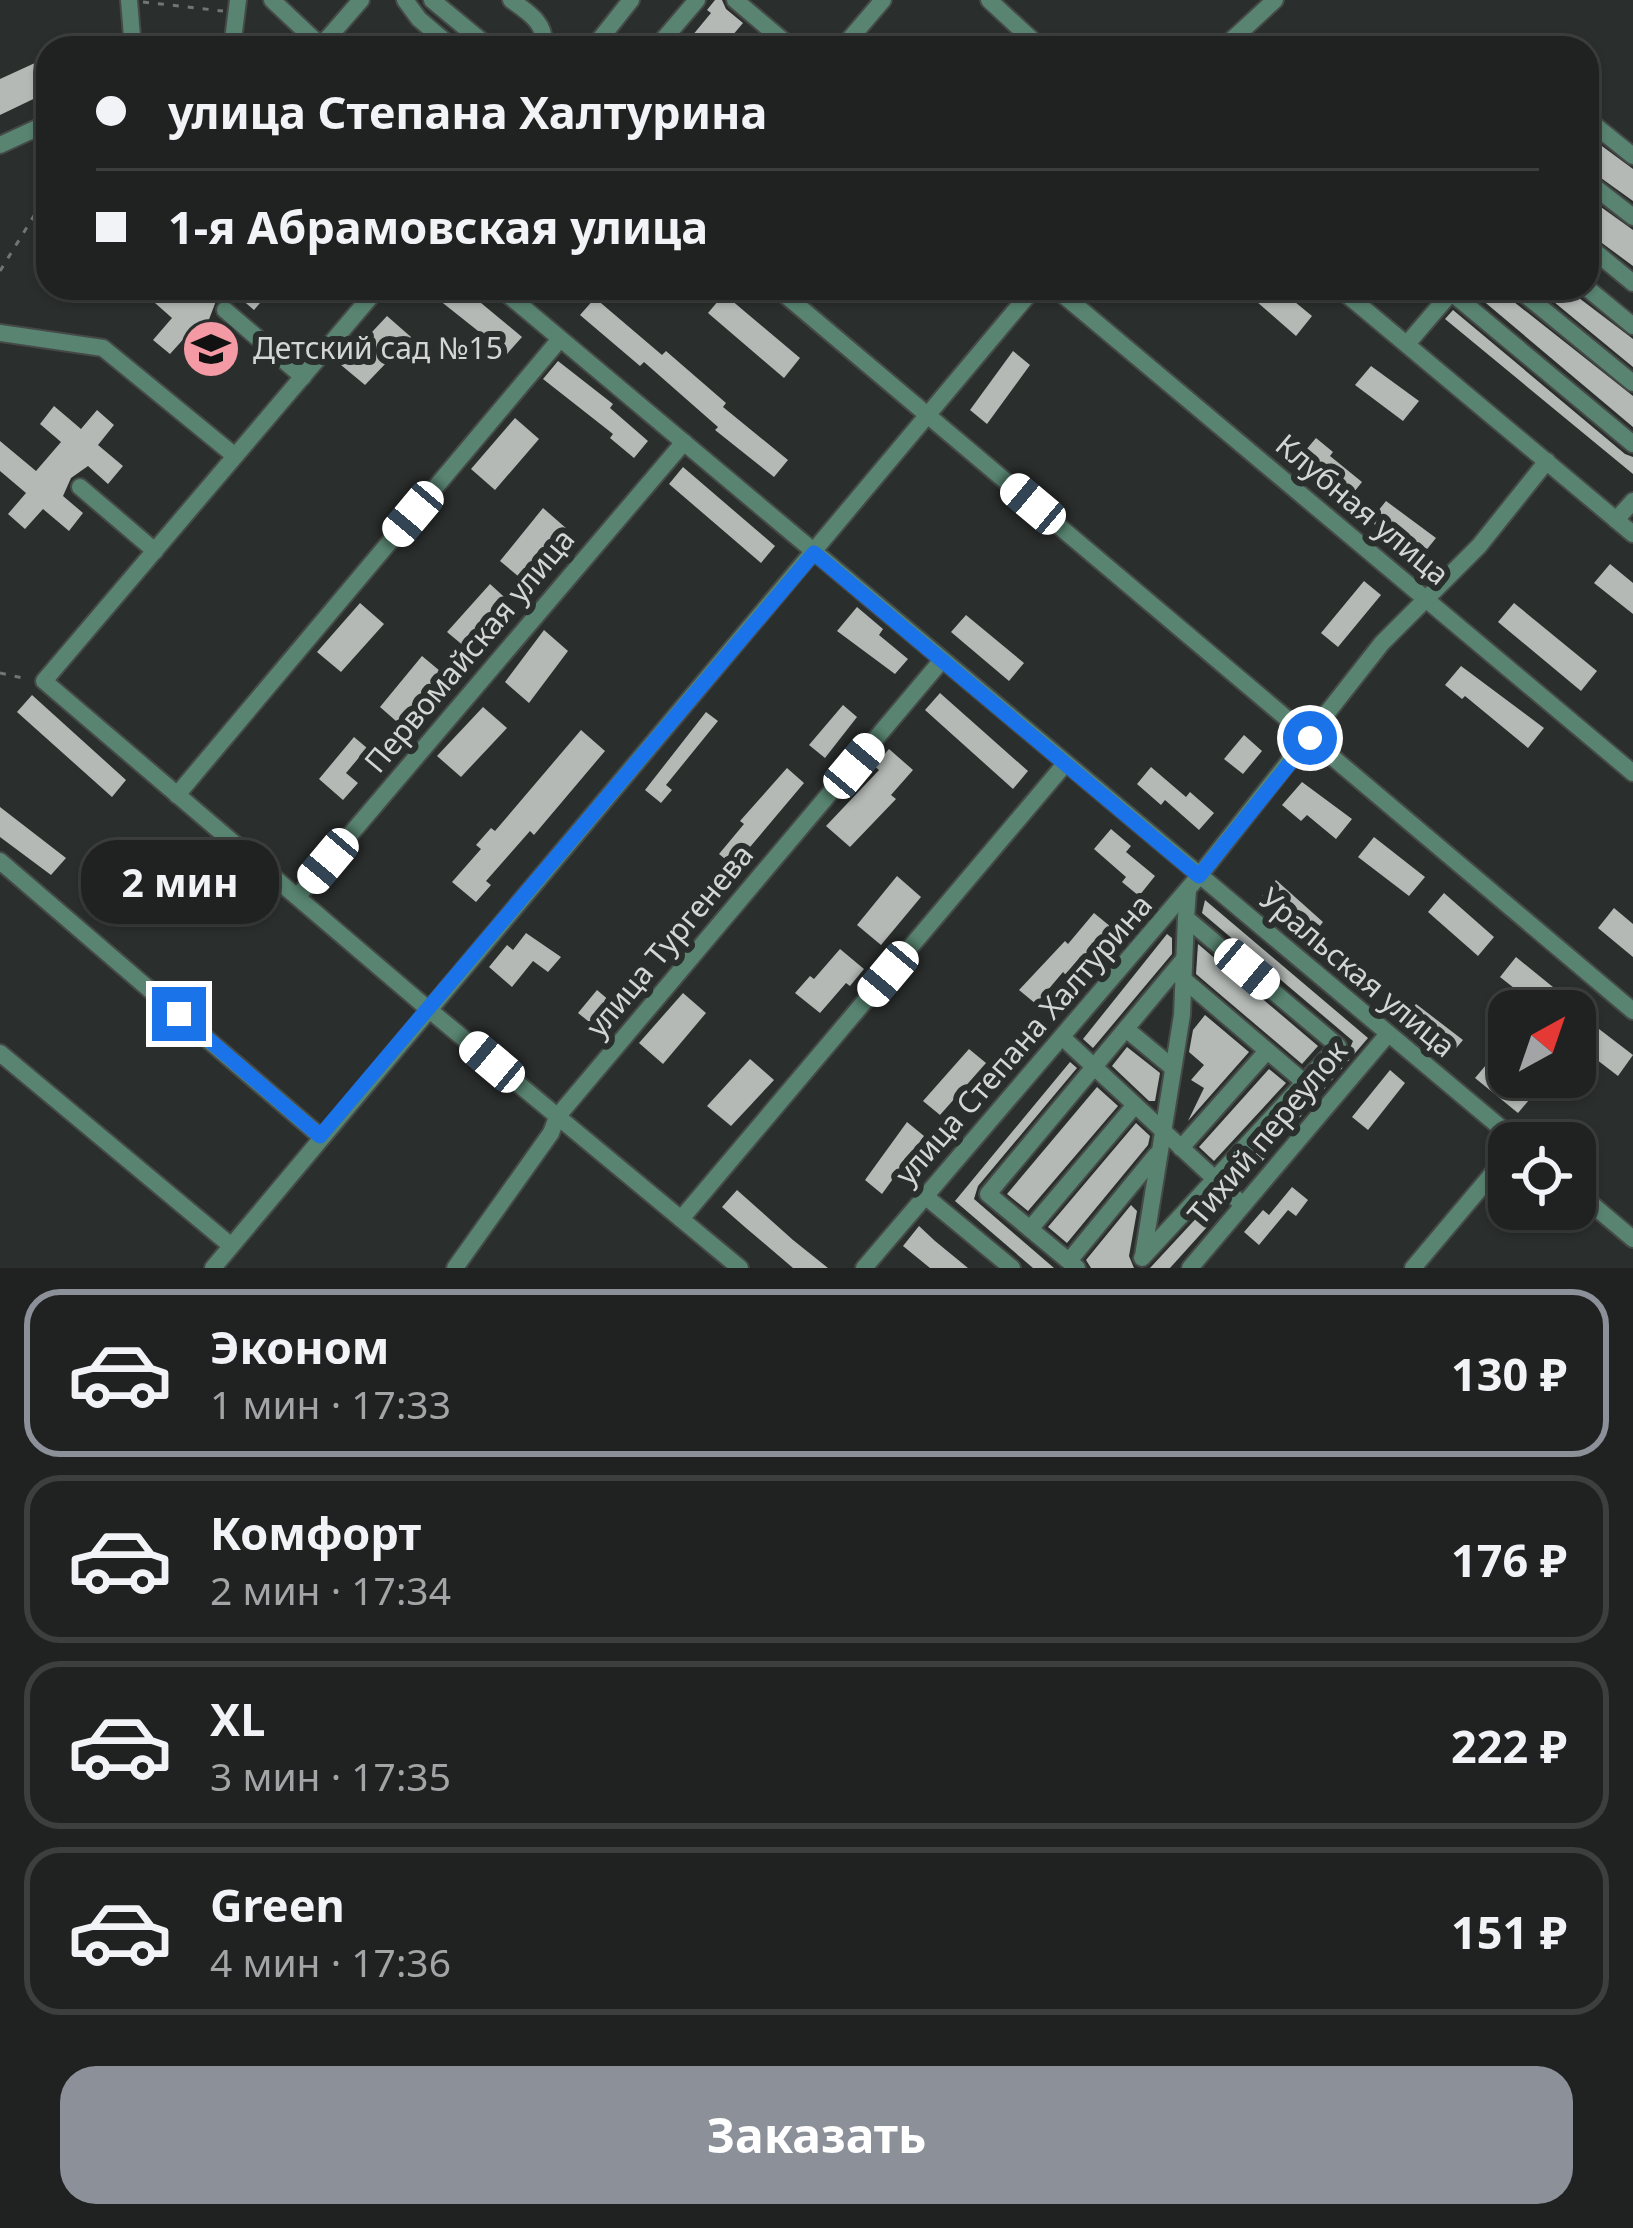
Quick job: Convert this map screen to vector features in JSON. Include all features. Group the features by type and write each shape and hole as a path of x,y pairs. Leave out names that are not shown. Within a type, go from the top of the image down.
{"street":[{"path":"129,0 132,36"},
{"path":"272,0 310,36"},
{"path":"330,36 361,0"},
{"path":"405,0 439,36"},
{"path":"511,0 535,16 545,36"},
{"path":"602,36 632,0"},
{"path":"666,36 697,0"},
{"path":"735,0 778,36"},
{"path":"852,36 883,0"},
{"path":"989,0 1028,36"},
{"path":"1237,36 1279,1"},
{"path":"233,36 237,6"},
{"path":"463,26 475,36"},
{"path":"0,145 36,128"},
{"path":"1599,129 1633,156"},
{"path":"1599,191 1633,218"},
{"path":"1599,255 1633,283"},
{"path":"1599,298 1633,326"},
{"path":"368,300 44,681 740,1268"},
{"name":"Уральская улица","path":"514,300 1066,764 1194,882 1493,1122"},
{"path":"791,300 1633,1011"},
{"path":"213,1268 1024,300"},
{"name":"Клубная улица","path":"1069,300 1633,773"},
{"path":"1354,300 1633,534"},
{"path":"1407,344 1442,300"},
{"path":"1464,300 1633,444"},
{"path":"1532,300 1633,383"},
{"path":"225,310 303,377"},
{"path":"0,333 103,348 235,456"},
{"path":"177,795 560,339"},
{"name":"Первомайская улица","path":"298,896 684,442"},
{"name":"улица Степана Халтурина","path":"864,1268 1194,882 1382,643 1479,546 1547,461"},
{"path":"80,487 155,550"},
{"path":"1616,520 1633,501"},
{"name":"улица Тургенева","path":"463,1265 557,1117 942,660"},
{"path":"681,1219 1066,764"},
{"path":"1,861 320,1136"},
{"path":"1141,1263 1182,1015 1186,918 1194,882"},
{"path":"1141,1263 1337,1046 1186,918"},
{"path":"1159,1151 1073,1265 988,1194 1126,1029 1183,969"},
{"path":"1183,969 1304,1082"},
{"path":"1126,1029 1173,1068"},
{"name":"Тихий переулок","path":"1190,1268 1388,1034"},
{"path":"1062,1037 1243,1205"},
{"path":"1181,1148 1267,1051"},
{"path":"0,1053 229,1244"},
{"path":"1030,1229 1135,1105"},
{"path":"1413,1268 1488,1179"},
{"path":"926,1196 1012,1268"},
{"path":"1596,1208 1633,1239"}],"path":[{"path":"129,0 237,6"},
{"path":"0,271 36,213"},
{"path":"0,673 44,681"}],"building":[{"path":"715,0 722,0 743,23 732,36 692,36 711,13 707,10"},
{"path":"36,62 36,98 0,115 0,79"},
{"path":"1599,144 1633,169 1633,201 1599,177"},
{"path":"1599,206 1633,230 1633,266 1599,241"},
{"path":"152,300 218,300 208,322 229,339 214,356 188,334 170,354 153,340 172,318"},
{"path":"242,300 263,300 254,310"},
{"path":"439,300 477,300 522,337 507,354"},
{"path":"597,300 662,355 666,351 726,403 723,407 788,460 774,477 715,430 718,427 644,362 640,366 580,315"},
{"path":"719,300 731,300 800,358 784,378 708,313"},
{"path":"1255,300 1293,300 1312,316 1296,336"},
{"path":"1482,300 1512,300 1633,396 1633,427"},
{"path":"1552,300 1582,300 1633,339 1633,367"},
{"path":"1453,310 1633,457 1633,474 1445,319"},
{"path":"387,316 411,337 365,385 341,365"},
{"path":"1013,351 1030,365 987,424 970,410"},
{"path":"558,361 613,404 610,408 648,441 634,458 610,438 613,434 543,379"},
{"path":"1371,366 1419,401 1403,421 1355,385"},
{"path":"54,406 81,429 97,410 114,425 98,445 123,466 108,484 88,466 71,478 63,496 83,513 69,531 43,509 25,529 8,514 26,493 0,471 0,441 36,471 61,442 40,424"},
{"path":"515,418 539,439 495,490 471,469"},
{"path":"1316,438 1362,482 1346,502 1300,457"},
{"path":"683,467 775,546 761,563 669,484"},
{"path":"1386,501 1436,538 1420,558 1370,521"},
{"path":"543,508 567,529 524,581 500,561"},
{"path":"1610,564 1633,583 1633,614 1594,583"},
{"path":"1364,581 1381,595 1338,647 1321,633"},
{"path":"490,584 513,605 471,652 447,632"},
{"path":"360,603 384,624 341,672 317,652"},
{"path":"1514,603 1597,671 1581,691 1498,622"},
{"path":"857,607 883,629 879,635 908,659 895,674 837,631"},
{"path":"966,615 1024,663 1009,681 951,632"},
{"path":"544,630 568,651 529,703 505,682"},
{"path":"422,656 446,676 404,728 380,707"},
{"path":"1461,666 1544,728 1528,748 1445,685"},
{"path":"940,693 1028,771 1013,789 925,710"},
{"path":"32,695 126,780 112,797 17,712"},
{"path":"843,705 857,717 825,758 809,745"},
{"path":"483,707 507,728 461,777 437,756"},
{"path":"706,712 718,721 666,785 672,790 661,803 645,790"},
{"path":"581,730 605,751 534,835 530,831 486,881 491,885 476,902 452,882 481,849 476,845 491,828 495,831"},
{"path":"1244,735 1262,751 1243,774 1224,759"},
{"path":"354,737 367,748 346,773 358,783 343,800 319,779"},
{"path":"889,749 913,770 891,795 896,799 850,847 826,826 879,770 874,766"},
{"path":"1151,767 1214,813 1199,830 1165,800 1161,805 1137,784"},
{"path":"787,768 804,783 734,866 719,854 744,824 740,821"},
{"path":"1302,782 1352,819 1336,839 1307,815 1301,821 1282,805"},
{"path":"0,807 66,858 51,875 0,837"},
{"path":"1111,829 1131,846 1126,852 1155,876 1139,896 1122,882 1126,877 1094,849"},
{"path":"1374,837 1425,877 1409,896 1358,857"},
{"path":"897,876 921,897 881,945 857,925"},
{"path":"1276,880 1323,922 1312,936 1262,896"},
{"path":"1444,893 1494,937 1478,956 1428,912"},
{"path":"1205,900 1368,1038 1241,1186 1233,1178 1347,1055 1353,1041 1202,913"},
{"path":"1614,908 1633,924 1633,957 1598,928"},
{"path":"1094,913 1111,927 1036,1004 1019,990"},
{"path":"526,933 561,957 548,972 533,961 512,987 489,967 507,945 513,950"},
{"path":"1167,934 1172,938 1172,954 1093,1048 1083,1039"},
{"path":"1198,944 1318,1046 1302,1064 1196,974"},
{"path":"840,949 864,969 820,1013 795,993"},
{"path":"1516,957 1557,990 1516,990 1500,977"},
{"path":"597,990 617,1007 598,1029 578,1013"},
{"path":"683,993 706,1013 663,1064 639,1043"},
{"path":"1416,1004 1463,1040 1452,1053 1405,1017"},
{"path":"1205,1015 1249,1052 1188,1121 1204,1088 1191,1080 1204,1065 1189,1052 1193,1030"},
{"path":"1596,1027 1633,1055 1618,1076 1596,1059"},
{"path":"1127,1047 1160,1073 1155,1101 1149,1101 1112,1066"},
{"path":"969,1049 986,1063 940,1115 923,1101"},
{"path":"750,1059 774,1080 731,1126 707,1106"},
{"path":"1070,1062 1077,1068 978,1186 974,1199 1054,1268 1033,1268 955,1201"},
{"path":"1486,1065 1488,1067 1488,1089 1475,1078"},
{"path":"1269,1069 1286,1083 1214,1161 1199,1147"},
{"path":"1390,1070 1405,1083 1368,1130 1352,1117"},
{"path":"1097,1087 1118,1106 1028,1211 1007,1194"},
{"path":"1500,1098 1529,1100 1518,1113"},
{"path":"907,1122 924,1136 882,1194 865,1180"},
{"path":"1136,1123 1150,1136 1148,1145 1067,1243 1048,1227"},
{"path":"1292,1187 1308,1200 1296,1216 1288,1210 1259,1245 1244,1232 1263,1210 1269,1215"},
{"path":"737,1190 828,1268 793,1268 746,1228 722,1207"},
{"path":"1216,1197 1226,1206 1170,1268 1150,1268"},
{"path":"1131,1205 1137,1211 1129,1256 1134,1268 1091,1268 1086,1260"},
{"path":"919,1226 968,1268 930,1268 903,1246"}],"place":[{"name":"Детский сад №15","path":"211,349"}],"route":[{"path":"179,1014 320,1136 814,553 1199,876 1310,738"}]}
